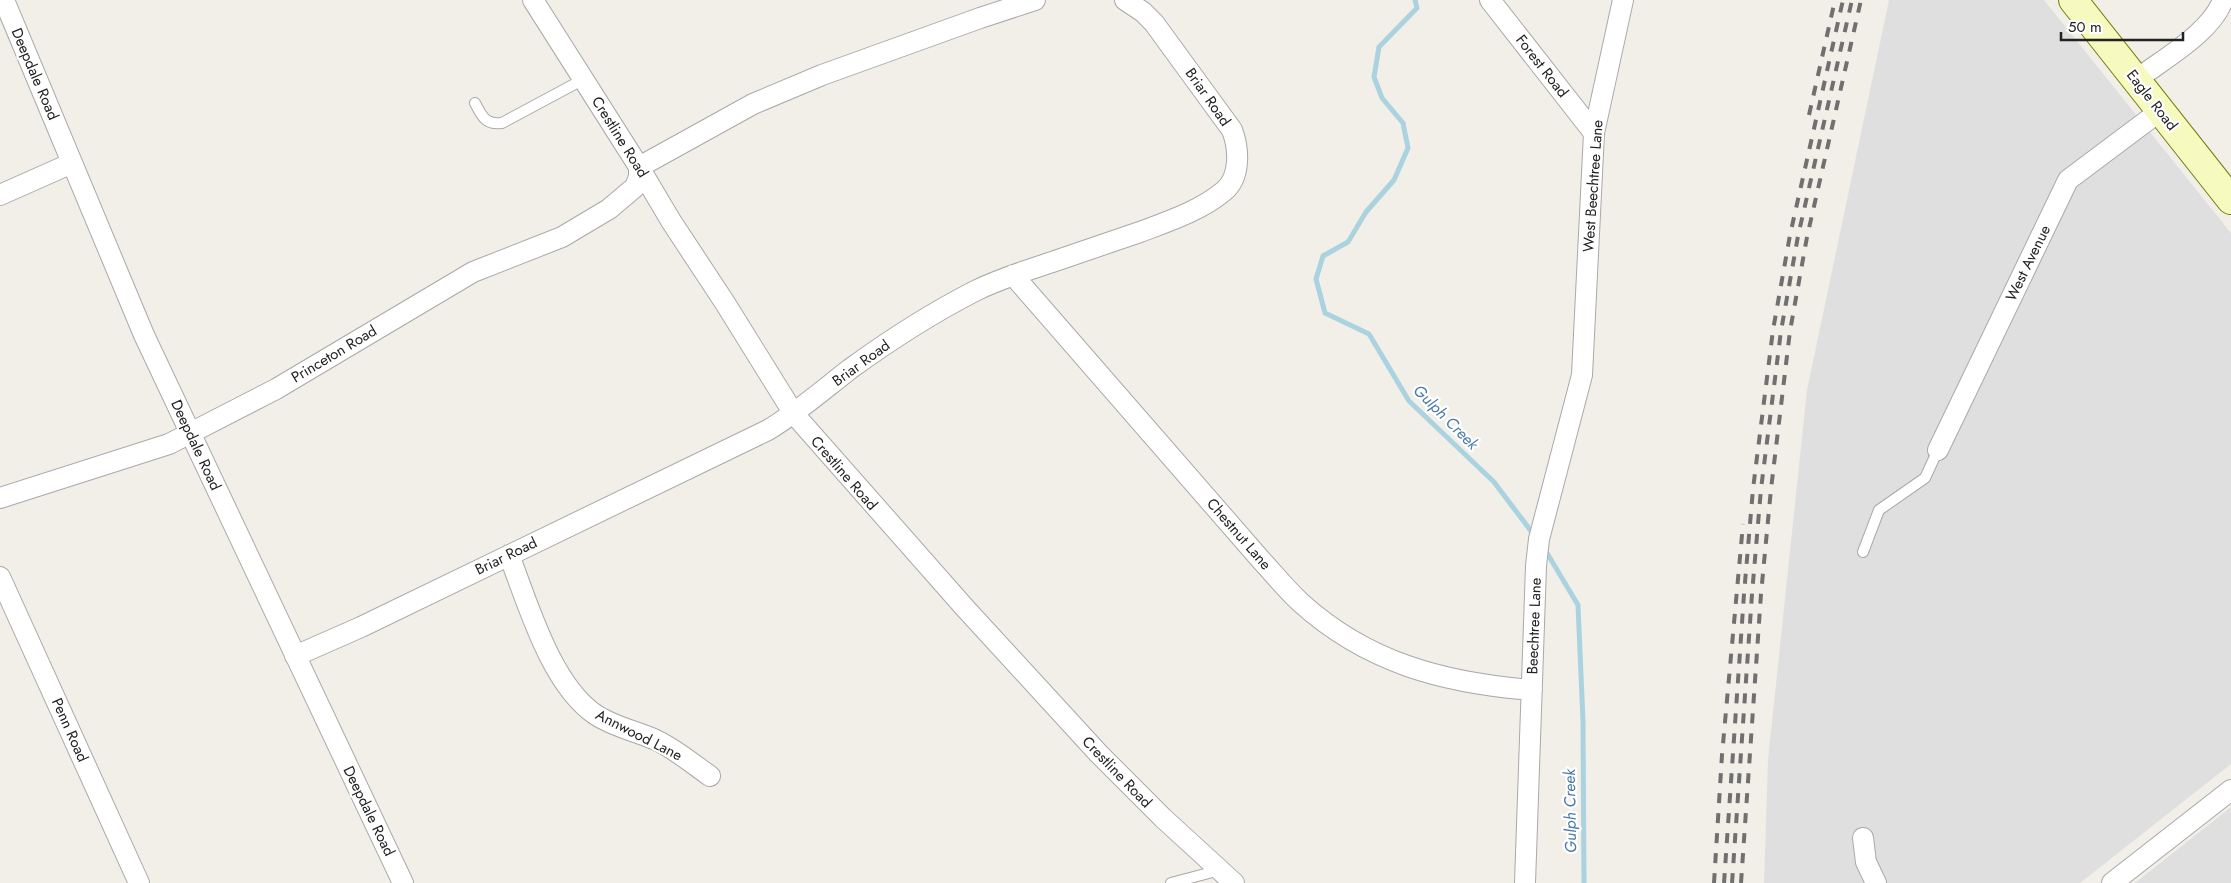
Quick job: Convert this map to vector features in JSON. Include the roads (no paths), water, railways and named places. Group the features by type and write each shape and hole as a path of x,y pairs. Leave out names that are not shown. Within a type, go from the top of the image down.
{"street":[{"name":"Deepdale Road","path":"4,0 144,335 403,883"},
{"name":"Crestline Road","path":"533,0 639,167 670,221 725,303 794,414 959,601 1099,754 1163,818 1234,883"},
{"path":"639,167 753,104 822,75 1035,0"},
{"name":"Briar Road","path":"295,656 361,627 768,430 794,414 884,345 977,290 1013,275 1175,219 1211,200 1227,189 1233,177 1237,151 1236,140 1224,118 1154,23 1143,12 1126,0"},
{"name":"Forest Road","path":"1490,0 1594,133"},
{"name":"West Beechtree Lane","path":"1582,375 1594,133 1623,0"},
{"name":"Eagle Road","path":"2073,0 2231,200"},
{"path":"2136,80 2194,36 2214,18 2223,0"},
{"name":"West Avenue","path":"1938,450 2068,180 2160,111"},
{"path":"0,195 72,163"},
{"name":"Princeton Road","path":"0,498 169,444 276,389 472,272 562,237 623,198 635,187 639,177 639,167"},
{"name":"Chestnut Lane","path":"1013,275 1261,560 1300,602 1333,628 1392,661 1434,675 1485,686 1532,690"},
{"name":"Beechtree Lane","path":"1525,883 1536,566 1539,540 1582,375"},
{"name":"Annwood Lane","path":"509,555 542,639 564,683 578,700 595,714 614,725 656,740 710,776"},
{"name":"Penn Road","path":"0,577 139,883"},
{"path":"2116,882 2231,790"},
{"path":"1863,838 1866,862 1876,883"}],"lane":[{"path":"475,103 486,121 502,123 584,79"},
{"path":"1863,552 1879,510 1925,478 1938,450"},
{"path":"1171,883 1220,870"}],"waterway":[{"name":"Gulph Creek","path":"1415,0 1417,8 1379,47 1374,77 1382,98 1403,123 1408,148 1394,180 1366,212 1348,242 1323,256 1316,279 1325,313 1369,334 1409,401 1494,482 1534,535"},
{"name":"Gulph Creek","path":"1544,548 1578,605 1583,721 1584,883"}],"railway":[{"path":"1809,115 1835,0"},
{"path":"1724,883 1753,489 1773,330 1790,235 1843,0"},
{"path":"1732,883 1761,489 1781,331 1798,236 1852,0"},
{"path":"1741,883 1761,594 1771,489 1790,331 1807,237 1861,0"},
{"path":"1714,883 1722,755 1743,524"}]}
